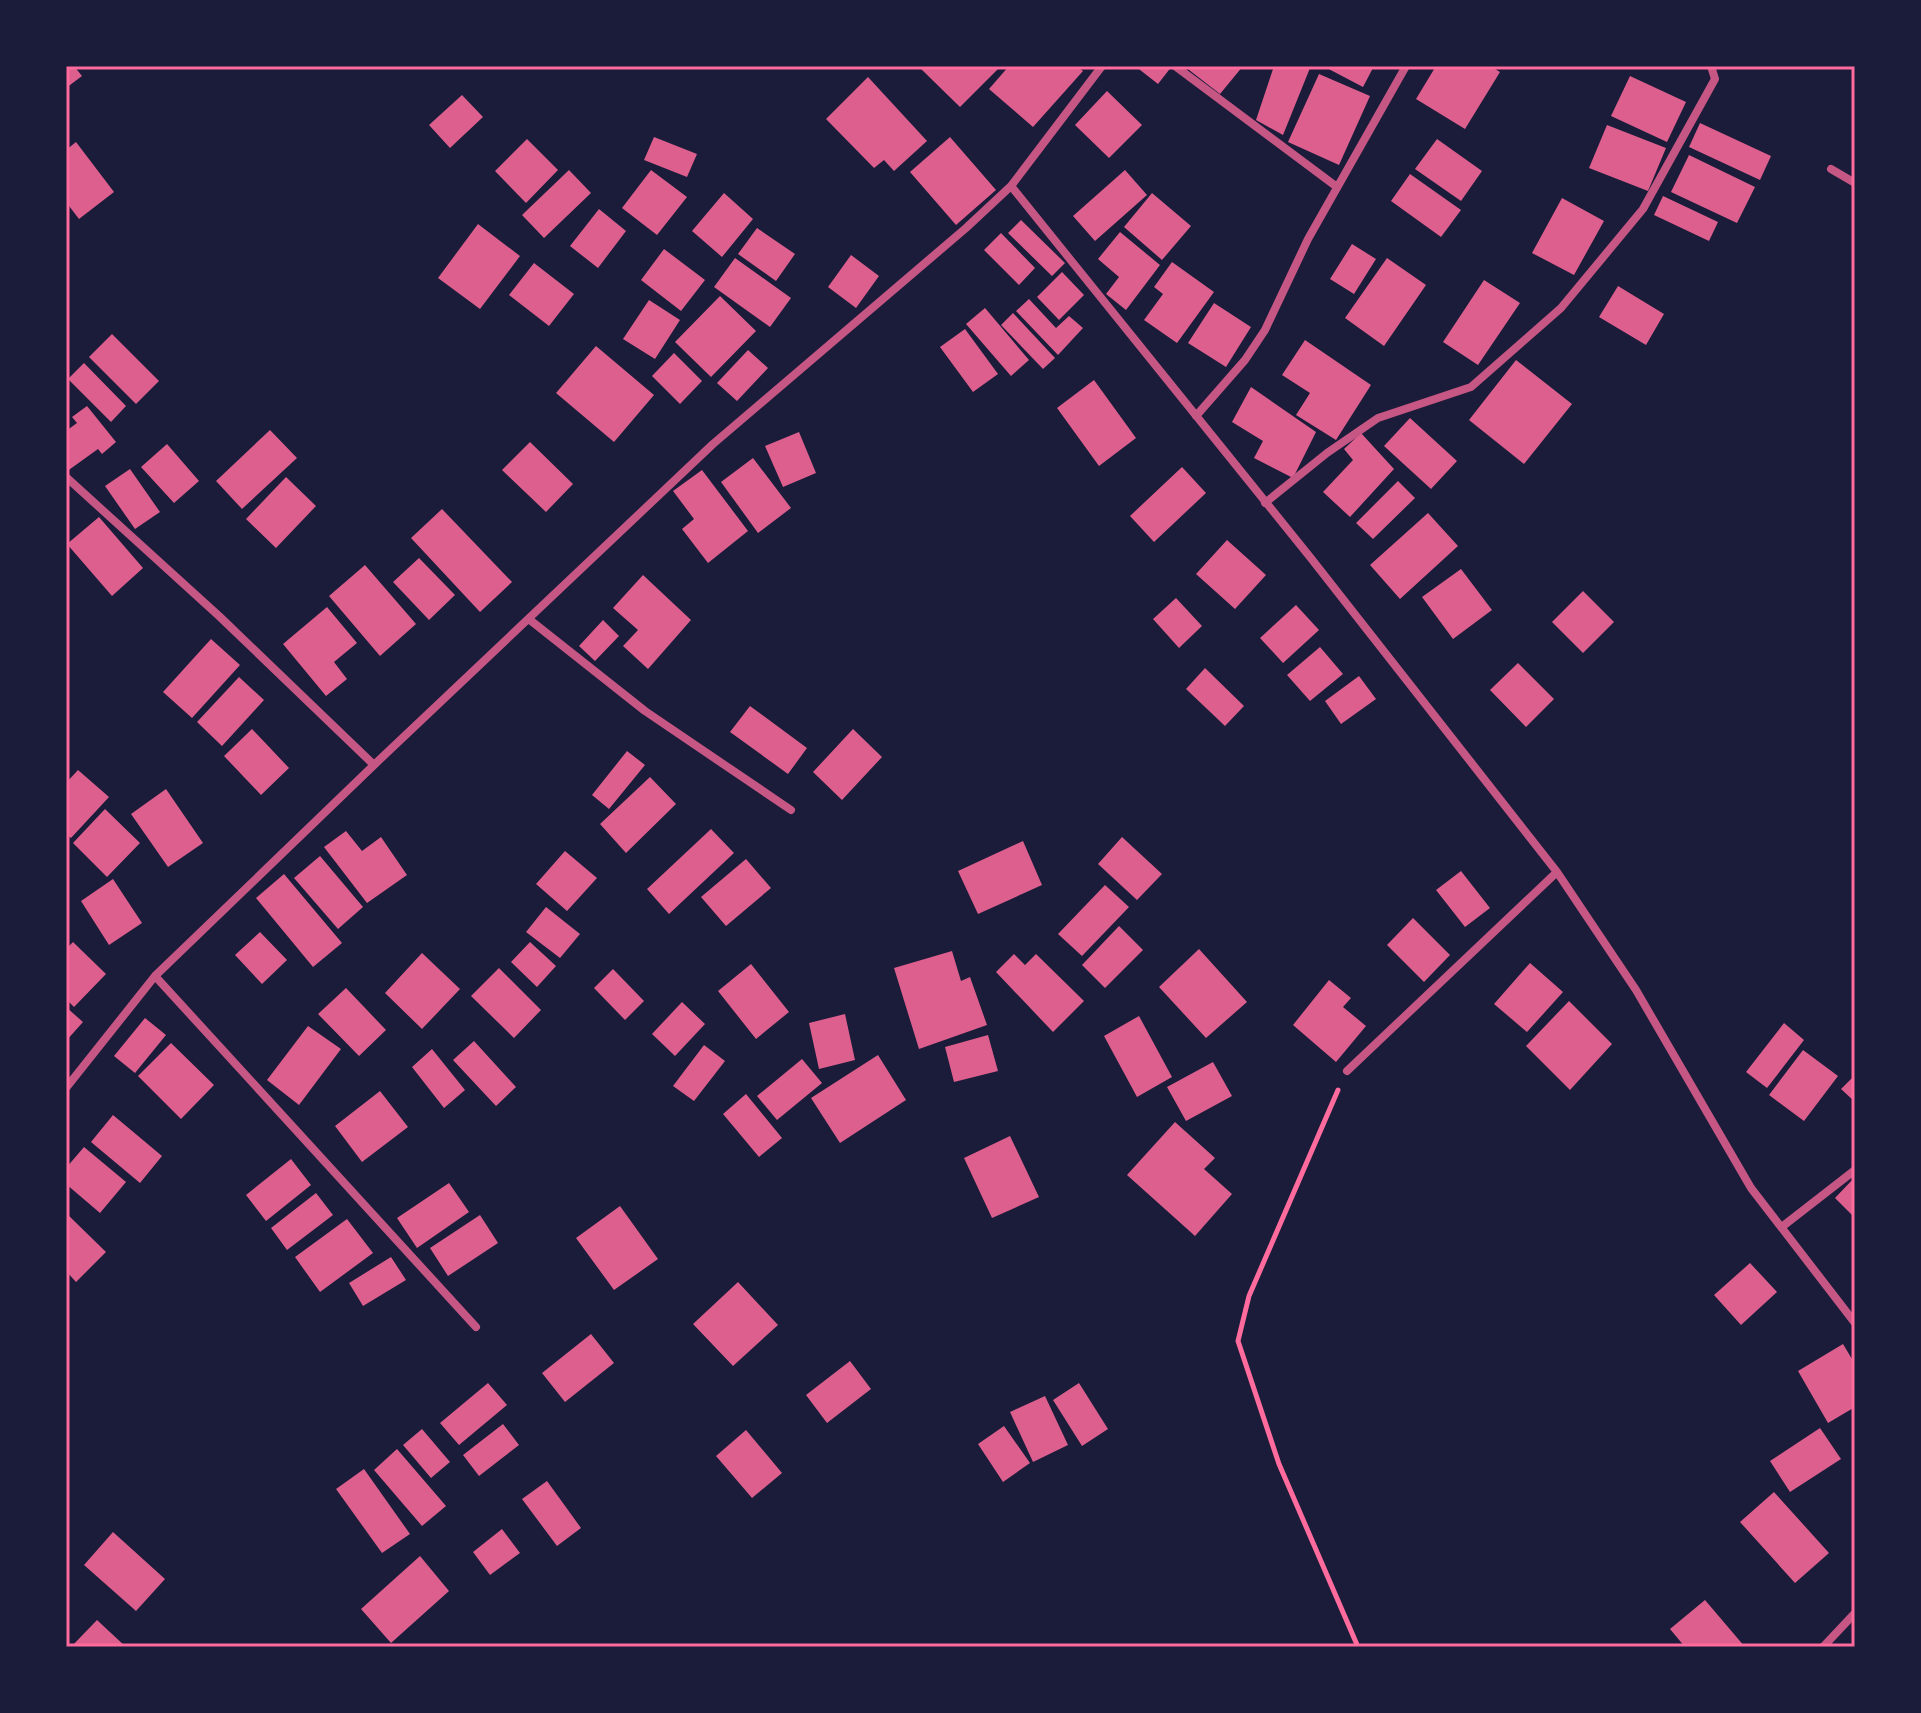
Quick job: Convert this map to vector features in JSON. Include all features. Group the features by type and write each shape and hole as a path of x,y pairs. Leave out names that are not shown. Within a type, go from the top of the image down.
{"street":[{"path":"66,1088 155,976 374,765 713,444 1011,186 1102,66"},
{"path":"1175,66 1337,187"},
{"path":"1196,416 1245,360 1265,330 1308,239 1406,66"},
{"path":"1265,503 1378,418 1471,387 1561,308 1643,209 1715,79 1711,66"},
{"path":"1831,169 1855,183"},
{"path":"1011,186 1557,872 1636,990 1751,1188 1855,1323"},
{"path":"66,477 219,616 374,765"},
{"path":"530,620 645,711 791,810"},
{"path":"1347,1071 1557,872"},
{"path":"155,976 476,1327"},
{"path":"1783,1226 1855,1170"},
{"path":"1823,1647 1855,1613"}],"path":[{"path":"1347,1071 1249,1296 1238,1341 1279,1464 1358,1647"}],"building":[{"path":"66,66 74,66 82,76 66,88"},
{"path":"918,66 994,66 998,69 960,107"},
{"path":"1009,66 1077,66 1083,71 1033,127 989,89"},
{"path":"1135,66 1172,66 1158,84"},
{"path":"1184,66 1243,66 1220,94"},
{"path":"1274,66 1310,68 1283,135 1256,120"},
{"path":"1323,66 1374,66 1363,87"},
{"path":"1436,66 1490,66 1500,72 1465,129 1416,99"},
{"path":"1319,74 1370,96 1339,165 1288,142"},
{"path":"1630,76 1686,102 1667,142 1611,116"},
{"path":"868,77 927,141 894,171 884,160 874,168 826,119"},
{"path":"1107,91 1142,125 1109,158 1075,125"},
{"path":"462,95 483,117 450,148 429,125"},
{"path":"1700,123 1771,156 1760,180 1689,147"},
{"path":"1607,125 1666,148 1648,191 1589,168"},
{"path":"654,137 697,154 687,177 644,160"},
{"path":"950,137 996,190 956,225 910,172"},
{"path":"527,139 558,170 526,203 495,171"},
{"path":"1437,139 1482,171 1461,201 1415,169"},
{"path":"76,142 114,192 79,219 66,202 66,150"},
{"path":"1689,155 1755,187 1737,223 1671,192"},
{"path":"569,170 591,193 544,238 522,215"},
{"path":"651,170 687,197 657,235 622,208"},
{"path":"1125,170 1147,195 1095,241 1073,216"},
{"path":"1410,174 1461,210 1441,237 1391,201"},
{"path":"724,193 753,219 722,257 692,231"},
{"path":"1152,193 1191,226 1162,260 1124,227"},
{"path":"1663,196 1718,222 1709,241 1654,215"},
{"path":"1562,198 1604,221 1574,275 1532,253"},
{"path":"599,209 626,231 598,268 570,246"},
{"path":"1021,220 1065,263 1052,276 1008,233"},
{"path":"478,224 520,256 480,309 438,278"},
{"path":"757,228 795,254 776,281 738,254"},
{"path":"1120,232 1160,265 1126,310 1106,294 1119,277 1098,259"},
{"path":"1001,233 1035,268 1019,285 984,250"},
{"path":"1352,244 1376,259 1354,294 1330,279"},
{"path":"664,249 705,280 681,311 641,280"},
{"path":"851,255 879,276 856,308 828,287"},
{"path":"735,258 791,298 770,327 714,287"},
{"path":"1387,258 1426,285 1384,346 1345,318"},
{"path":"1172,262 1214,292 1177,343 1144,320 1163,294 1154,287"},
{"path":"534,263 574,294 549,326 509,295"},
{"path":"1062,272 1084,295 1059,320 1037,297"},
{"path":"1484,280 1520,303 1478,365 1443,342"},
{"path":"1618,286 1664,314 1646,345 1599,317"},
{"path":"720,296 756,331 711,377 675,342"},
{"path":"1029,299 1056,328 1069,316 1083,328 1058,355 1016,311"},
{"path":"649,300 680,320 655,359 623,339"},
{"path":"1214,303 1251,327 1226,367 1188,343"},
{"path":"985,308 1029,360 1011,376 966,324"},
{"path":"1013,313 1055,358 1043,369 1001,325"},
{"path":"965,329 998,374 973,392 940,347"},
{"path":"112,334 159,381 136,404 89,357"},
{"path":"1305,340 1371,385 1336,440 1296,415 1310,393 1282,375"},
{"path":"596,346 654,395 614,442 556,393"},
{"path":"748,350 768,368 737,401 717,383"},
{"path":"674,353 702,381 680,404 652,376"},
{"path":"1516,360 1572,404 1524,464 1469,420"},
{"path":"84,363 126,406 111,422 68,379"},
{"path":"1094,380 1136,438 1099,466 1057,408"},
{"path":"1251,387 1316,432 1293,478 1254,458 1263,441 1232,422"},
{"path":"87,406 116,442 102,454 98,449 66,472 66,431 77,423 72,417"},
{"path":"1410,418 1457,461 1431,489 1384,446"},
{"path":"270,430 297,458 242,509 216,481"},
{"path":"799,432 816,473 783,487 765,446"},
{"path":"1361,433 1394,469 1350,517 1323,492 1353,460 1344,449"},
{"path":"530,442 573,484 546,512 502,470"},
{"path":"167,444 199,481 174,503 141,467"},
{"path":"753,458 791,508 758,533 721,482"},
{"path":"1182,467 1206,493 1154,542 1130,516"},
{"path":"130,469 160,512 135,529 105,486"},
{"path":"702,470 748,531 708,563 682,529 694,519 673,491"},
{"path":"286,477 316,506 276,548 246,519"},
{"path":"1398,481 1415,498 1373,539 1356,523"},
{"path":"442,509 512,582 480,612 411,538"},
{"path":"1428,513 1458,546 1400,599 1370,565"},
{"path":"99,517 143,568 112,596 67,544"},
{"path":"1227,540 1266,575 1235,609 1196,574"},
{"path":"419,558 455,595 429,620 393,582"},
{"path":"365,565 416,624 380,656 329,596"},
{"path":"1461,569 1492,610 1453,639 1422,597"},
{"path":"643,575 691,620 648,669 623,646 638,630 613,608"},
{"path":"1583,591 1614,622 1583,653 1552,622"},
{"path":"1176,598 1202,626 1179,648 1153,619"},
{"path":"1296,605 1319,630 1283,663 1260,638"},
{"path":"327,607 357,643 334,662 347,679 326,696 283,644"},
{"path":"603,620 619,636 595,661 579,646"},
{"path":"211,639 240,665 192,718 163,692"},
{"path":"1320,647 1343,674 1310,701 1287,675"},
{"path":"1518,663 1554,699 1526,727 1490,690"},
{"path":"1205,668 1244,706 1225,726 1186,689"},
{"path":"1359,676 1376,699 1341,724 1325,701"},
{"path":"239,677 264,700 222,746 197,722"},
{"path":"750,706 807,748 788,774 730,732"},
{"path":"252,729 289,768 261,795 224,756"},
{"path":"853,729 882,757 842,800 813,772"},
{"path":"627,751 645,765 609,809 592,795"},
{"path":"78,770 109,797 71,838 66,834 66,783"},
{"path":"650,777 676,804 626,853 600,824"},
{"path":"166,789 203,843 168,867 131,814"},
{"path":"105,809 140,843 107,877 73,843"},
{"path":"711,829 734,853 669,914 647,889"},
{"path":"346,831 362,851 381,837 407,875 367,903 324,847"},
{"path":"1122,837 1162,874 1137,900 1098,864"},
{"path":"1023,841 1042,885 978,914 958,871"},
{"path":"565,851 597,878 567,911 536,884"},
{"path":"320,856 363,907 338,929 294,878"},
{"path":"746,859 771,888 726,926 701,897"},
{"path":"1461,871 1490,908 1465,927 1436,890"},
{"path":"284,874 342,943 313,967 256,898"},
{"path":"113,879 142,923 109,945 81,901"},
{"path":"1105,885 1129,907 1082,956 1058,934"},
{"path":"546,907 580,934 560,958 526,932"},
{"path":"1413,918 1450,955 1424,982 1387,945"},
{"path":"1119,926 1143,950 1105,988 1082,965"},
{"path":"260,932 287,960 262,984 235,955"},
{"path":"73,942 106,974 74,1007 66,999 66,949"},
{"path":"530,942 556,966 537,987 511,962"},
{"path":"1199,949 1247,1002 1206,1038 1159,987"},
{"path":"952,951 961,981 970,977 987,1025 919,1049 894,968"},
{"path":"422,953 460,989 422,1029 385,993"},
{"path":"1014,954 1025,965 1036,954 1084,1001 1053,1032 996,972"},
{"path":"1530,963 1563,992 1527,1032 1494,1004"},
{"path":"751,964 789,1012 756,1039 718,991"},
{"path":"499,968 541,1010 514,1038 471,996"},
{"path":"613,969 644,1001 625,1020 594,988"},
{"path":"1329,980 1351,998 1343,1007 1366,1026 1336,1062 1293,1025"},
{"path":"346,988 386,1030 359,1056 318,1014"},
{"path":"1569,1001 1612,1044 1570,1090 1526,1046"},
{"path":"682,1002 705,1024 675,1056 652,1034"},
{"path":"66,1007 83,1022 66,1041"},
{"path":"845,1014 855,1060 819,1069 809,1023"},
{"path":"1139,1016 1172,1077 1137,1097 1104,1036"},
{"path":"145,1018 166,1035 135,1073 114,1056"},
{"path":"1784,1023 1804,1040 1767,1088 1746,1072"},
{"path":"308,1026 341,1049 299,1105 267,1080"},
{"path":"988,1035 998,1071 954,1082 945,1047"},
{"path":"474,1041 516,1087 496,1106 453,1060"},
{"path":"171,1043 214,1085 181,1119 138,1076"},
{"path":"704,1045 725,1061 694,1101 673,1086"},
{"path":"432,1049 465,1090 444,1108 412,1067"},
{"path":"1803,1050 1838,1076 1804,1121 1769,1095"},
{"path":"878,1055 906,1100 840,1143 811,1098"},
{"path":"802,1059 822,1083 777,1120 757,1096"},
{"path":"1213,1062 1232,1096 1186,1121 1167,1087"},
{"path":"1855,1075 1855,1102 1841,1089"},
{"path":"380,1091 408,1127 362,1162 335,1126"},
{"path":"746,1094 782,1138 759,1157 723,1114"},
{"path":"113,1115 162,1156 140,1183 91,1142"},
{"path":"1175,1122 1215,1158 1204,1169 1232,1194 1195,1236 1127,1175"},
{"path":"1010,1136 1039,1197 992,1218 964,1158"},
{"path":"84,1147 126,1182 100,1213 66,1184 66,1168"},
{"path":"291,1159 311,1185 266,1221 246,1195"},
{"path":"1855,1177 1855,1218 1835,1198"},
{"path":"449,1183 469,1212 417,1248 397,1218"},
{"path":"316,1193 333,1215 287,1250 271,1228"},
{"path":"620,1206 658,1259 614,1290 576,1238"},
{"path":"66,1213 106,1252 76,1282 66,1271"},
{"path":"480,1215 498,1243 448,1276 430,1248"},
{"path":"347,1219 373,1253 320,1292 295,1257"},
{"path":"391,1257 406,1280 363,1306 349,1283"},
{"path":"1750,1263 1777,1292 1741,1325 1714,1295"},
{"path":"738,1282 778,1325 733,1366 693,1324"},
{"path":"591,1334 614,1363 565,1402 542,1373"},
{"path":"1843,1344 1855,1364 1855,1407 1828,1423 1798,1371"},
{"path":"850,1361 871,1389 827,1423 806,1395"},
{"path":"488,1383 507,1405 459,1445 440,1423"},
{"path":"1079,1383 1108,1429 1082,1446 1053,1400"},
{"path":"1045,1396 1068,1445 1033,1462 1010,1412"},
{"path":"503,1424 519,1445 479,1476 463,1455"},
{"path":"1004,1426 1030,1463 1003,1482 978,1444"},
{"path":"1820,1428 1841,1459 1790,1492 1770,1461"},
{"path":"422,1429 450,1462 431,1478 403,1445"},
{"path":"746,1430 782,1473 752,1498 716,1456"},
{"path":"397,1449 446,1506 422,1526 374,1470"},
{"path":"364,1469 410,1534 382,1553 336,1489"},
{"path":"547,1481 581,1528 557,1546 522,1499"},
{"path":"1774,1492 1829,1553 1795,1583 1740,1522"},
{"path":"502,1529 520,1553 490,1575 473,1552"},
{"path":"113,1532 165,1579 136,1611 84,1565"},
{"path":"420,1556 449,1591 391,1643 361,1609"},
{"path":"1705,1600 1745,1647 1685,1647 1670,1629"},
{"path":"97,1620 126,1647 71,1647"}]}
